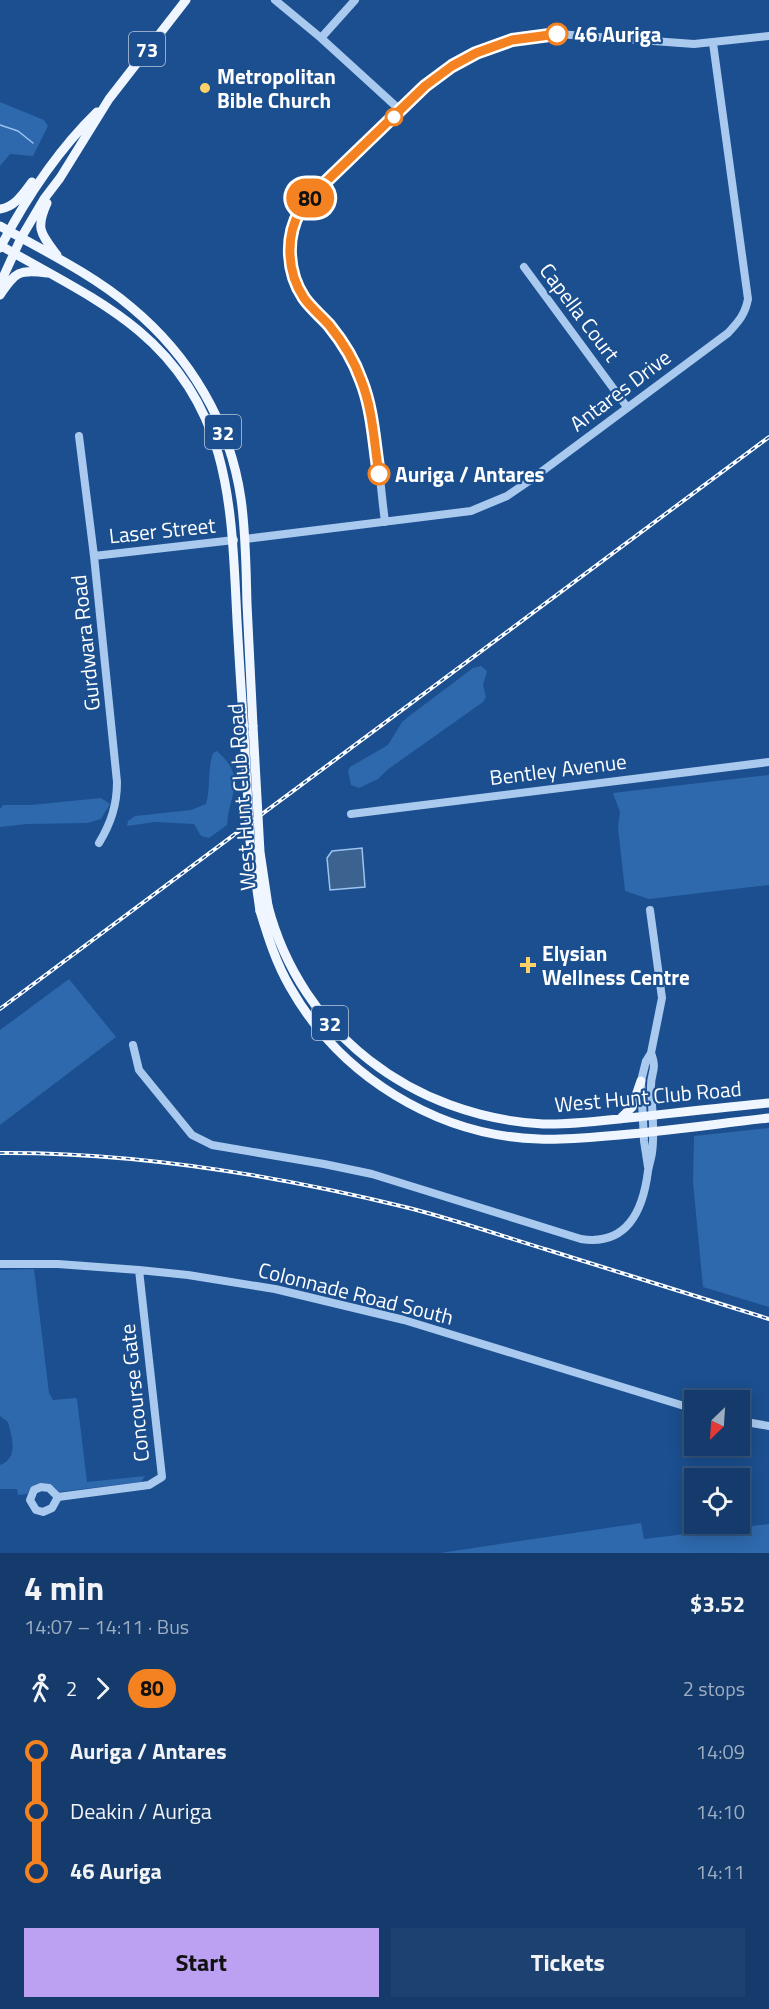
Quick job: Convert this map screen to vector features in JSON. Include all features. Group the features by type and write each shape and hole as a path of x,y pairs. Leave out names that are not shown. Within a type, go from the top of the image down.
{"main road":[{"name":"73","path":"0,246 49,166 109,99 186,0"},
{"name":"73","path":"0,284 21,238 109,99"},
{"path":"60,152 61,161 66,167"},
{"path":"0,209 8,208 16,202 38,175 49,166"},
{"path":"60,178 39,224 47,243 60,260"},
{"name":"West Hunt Club Road","path":"0,226 60,260 132,307 166,340 194,375 210,401 231,453 240,493 245,539 264,908 284,954 321,1014 362,1055 405,1085 446,1104 508,1120 560,1124 769,1103"},
{"name":"West Hunt Club Road","path":"0,246 103,304 140,332 186,383 204,415 221,461 230,503 234,540 250,841 269,940 282,972 312,1021 331,1043 358,1069 407,1102 458,1125 517,1138 559,1139 643,1133 769,1118"},
{"path":"0,295 14,275 21,272 52,274"},
{"path":"234,540 245,539"},
{"path":"620,1119 632,1107 641,1081"}],"street":[{"path":"275,0 321,38 400,110"},
{"path":"321,38 355,0"},
{"path":"385,522 371,415 362,380 347,349 305,299 297,286 290,258 293,228 300,211 311,196 425,86 452,66 476,53 512,40 558,34 694,44 769,36"},
{"name":"Antares Drive","path":"245,539 471,511 494,502 529,481 728,333 745,312 748,299 713,43"},
{"name":"Capella Court","path":"524,267 627,407"},
{"name":"Gurdwara Road","path":"79,436 94,556 117,782 114,812 99,843"},
{"name":"Laser Street","path":"94,556 234,540"},
{"name":"Bentley Avenue","path":"351,814 769,762"},
{"path":"650,910 662,998 651,1053 646,1061 641,1081 647,1116 654,1132"},
{"name":"West Hunt Club Road","path":"133,1045 139,1070 192,1136 202,1142 372,1174 581,1239 601,1240 619,1234 640,1206 647,1186 648,1168 643,1133"},
{"path":"643,1133 655,1066 651,1053"},
{"name":"West Hunt Club Road","path":"648,1168 652,1155 654,1132"},
{"name":"Colonnade Road South","path":"0,1264 58,1264 139,1270 275,1288 404,1320 684,1406"},
{"name":"Concourse Gate","path":"58,1497 149,1485 162,1477 139,1270"},
{"path":"750,1423 769,1426"}],"shaded area":[{"path":"0,102 44,120 48,126 33,156 10,154 0,166"},
{"path":"481,666 487,671 483,685 486,697 483,702 387,770 378,779 359,788 351,785 348,771 350,767 388,745 402,722 473,668"},
{"path":"217,751 232,770 234,778 227,825 209,838 201,836 194,824 155,822 127,826 128,821 135,816 191,810 206,804 211,759 213,753"},
{"path":"769,775 769,885 649,899 625,891 618,827 620,812 613,793"},
{"path":"101,798 110,804 101,819 87,823 0,827 0,809 3,805 31,805"},
{"path":"362,848 365,887 330,890 327,858 332,851"},
{"path":"69,979 116,1037 0,1125 0,1030"},
{"path":"769,1128 769,1307 703,1287 693,1182 694,1136"},
{"path":"34,1269 49,1393 53,1400 77,1399 87,1482 145,1476 141,1482 58,1492 42,1483 34,1486 27,1494 18,1495 17,1489 0,1489 0,1465 10,1457 13,1446 8,1422 0,1416 0,1270"},
{"path":"641,1523 644,1539 686,1534 750,1534 750,1526 769,1524 769,1553 440,1553"}],"waterway":[{"path":"0,125 18,131 33,143"}],"railway":[{"path":"0,1009 769,437"},
{"path":"0,1153 155,1161 257,1176 359,1196 462,1223 769,1319"}],"bus line":[{"name":"80","path":"379,474 371,415 362,380 347,349 305,299 297,286 290,258 293,228 300,211 311,196 425,86 452,66 476,53 512,40 557,34"}],"place":[{"name":"46 Auriga","path":"557,34"},
{"name":"Metropolitan Bible Church","path":"205,88"},
{"name":"Auriga / Antares","path":"379,474"},
{"name":"Elysian Wellness Centre","path":"528,965"}]}
